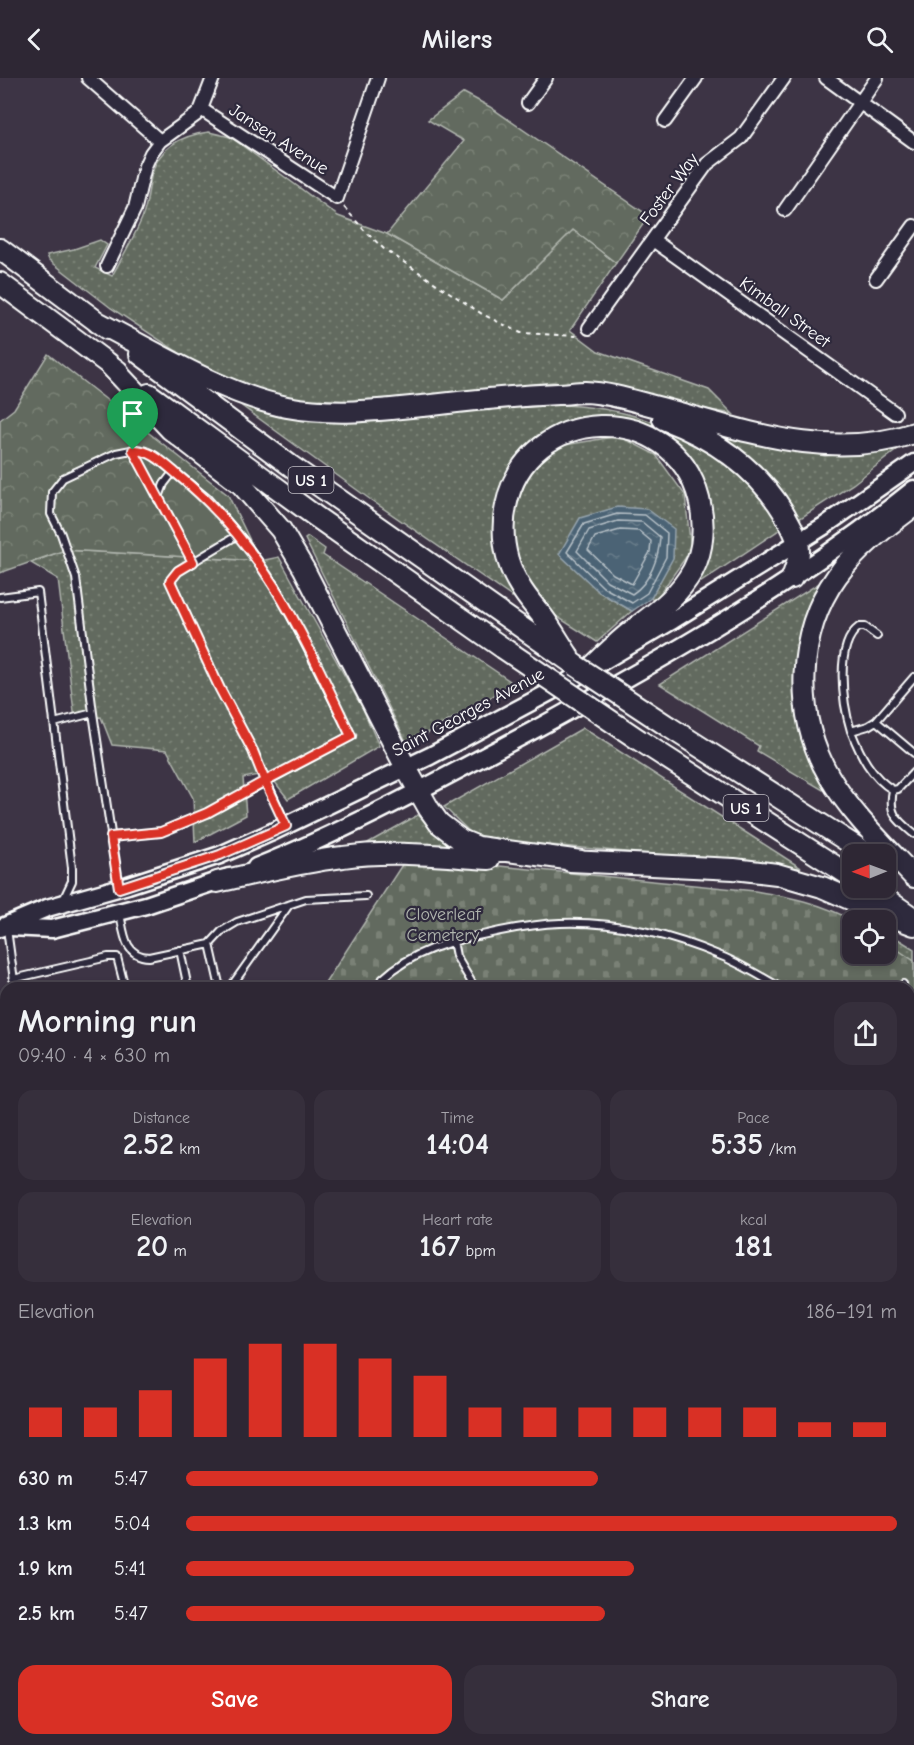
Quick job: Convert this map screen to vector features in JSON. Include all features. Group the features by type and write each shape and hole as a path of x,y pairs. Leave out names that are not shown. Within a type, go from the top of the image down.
{"highway":[{"name":"US 1","path":"0,249 291,466 529,633 583,666 669,727 852,844"},
{"name":"US 1","path":"0,283 315,516 503,648 639,740 842,871"},
{"path":"97,322 221,385 251,397 289,407 362,412 523,395 585,392 615,396 775,438 809,444 855,444 914,433"},
{"path":"108,363 170,429 241,484 281,530 304,569 406,768 439,823 469,844 489,850 581,861"},
{"path":"557,394 624,407 654,416 717,445 747,468 772,495 791,526 797,543 798,555 792,578"},
{"path":"618,426 644,434 659,443 682,464 697,492 703,524 698,558 688,578 674,597 654,615 583,666 520,587 505,547 506,504 512,484 522,466 549,440 588,427 618,426"},
{"path":"914,506 873,538 852,558 827,592 811,631 804,689 812,736 829,776 861,820 914,877"},
{"path":"217,882 326,859 364,855 734,868 777,874 830,889 914,925"},
{"path":"896,872 914,884"},
{"path":"885,898 914,918"}],"main road":[{"name":"Saint Georges Avenue","path":"2,926 47,908 119,888 220,855 406,768 550,692 583,666 690,610 797,543 914,463"},
{"path":"2,926 52,929 120,912 217,882 359,821 609,688 706,632 792,578 870,524 914,489"},
{"path":"359,821 376,797 373,783"}],"street":[{"path":"88,78 160,141"},
{"path":"107,266 135,208 145,166 160,141 190,121 201,110 213,78"},
{"path":"337,198 378,78"},
{"path":"528,103 546,78"},
{"path":"665,121 696,78"},
{"name":"Foster Way","path":"589,328 708,164 741,138 784,78"},
{"path":"826,78 914,142"},
{"path":"785,210 877,78"},
{"name":"Jansen Avenue","path":"201,110 337,198"},
{"path":"876,279 914,226"},
{"name":"Kimball Street","path":"653,240 895,413"}],"lane":[{"path":"133,450 193,562"},
{"path":"111,837 161,832 207,813 351,736 280,594 238,535 207,498 174,471 153,455 133,450 116,453 63,478 52,492 51,514 61,534 76,578 93,713 111,837 119,888"},
{"path":"158,500 164,484 174,471"},
{"path":"238,535 178,571 170,581 220,689 253,751 286,826"},
{"path":"0,597 38,592 72,868 72,881 60,905"},
{"path":"877,636 865,627 859,627 853,633 843,667 843,694 851,731 870,769 893,790"},
{"path":"851,731 876,721 914,677"},
{"path":"54,723 93,713"},
{"path":"876,721 914,753"},
{"path":"893,790 898,789 914,772"},
{"path":"893,790 891,801 896,818 914,834"},
{"path":"120,912 125,941 130,950 140,956 149,957 210,944 222,931 237,922 306,899 366,896"},
{"path":"234,982 289,905"},
{"path":"379,982 401,965 440,944 532,926 562,923 603,925 650,933 723,957 770,982"},
{"path":"2,926 14,982"},
{"path":"453,941 456,956 471,982"},
{"path":"210,944 219,982"},
{"path":"13,979 117,957 130,950"},
{"path":"180,950 187,982"},
{"path":"117,957 124,982"}],"path":[{"path":"337,198 364,230 384,249 482,314 521,333 581,336 589,328"}],"green space":[{"path":"464,93 490,107 649,216 616,263 573,230 503,300 387,234 464,141 428,120"},
{"path":"209,132 230,137 338,216 387,234 503,300 573,229 616,263 570,330 598,351 709,390 733,414 553,382 341,404 273,397 202,368 111,308 49,260 47,255 100,240 107,245 95,268 112,276 142,218 152,173 161,156 182,139"},
{"path":"48,354 228,495 260,561 65,550 0,573 0,420 14,409"},
{"path":"232,399 288,415 528,404 578,406 623,413 645,419 689,438 734,467 758,492 782,528 701,582 696,579 697,472 595,418 508,477 515,594 512,597 371,500"},
{"path":"698,426 825,456 898,449 853,484 799,519 763,472"},
{"path":"619,436 656,455 685,495 691,550 654,602 651,598 673,557 599,592 632,611 597,642 548,611 528,587 515,555 513,511 532,468 559,446"},
{"path":"308,537 325,549 323,555 510,681 507,688 415,740 406,741 305,539"},
{"path":"64,550 260,561 279,557 363,709 379,746 288,799 268,773 243,778 246,815 195,842 193,798 167,750 112,745 101,717 75,720 58,579 31,563"},
{"path":"821,582 823,584 804,629 813,763 823,790 757,751 759,746 660,684"},
{"path":"583,728 801,868 484,839 471,833 444,807"},
{"path":"418,815 454,849 366,844"},
{"name":"Cloverleaf Cemetery","path":"407,857 755,891 806,902 842,916 842,964 896,964 896,949 914,961 914,982 326,982"},
{"path":"896,938 914,949 914,982 908,982 893,964 896,964"}],"water":[{"path":"617,507 647,509 674,529 673,558 651,598 632,611 599,592 559,554 580,518"}],"route":[{"path":"133,450 153,455 207,498 244,541 280,594 351,736 265,781 286,826 220,855 119,888 111,837 161,832 207,813 265,781 253,751 188,625 170,581 178,571 193,562 133,450"}]}
